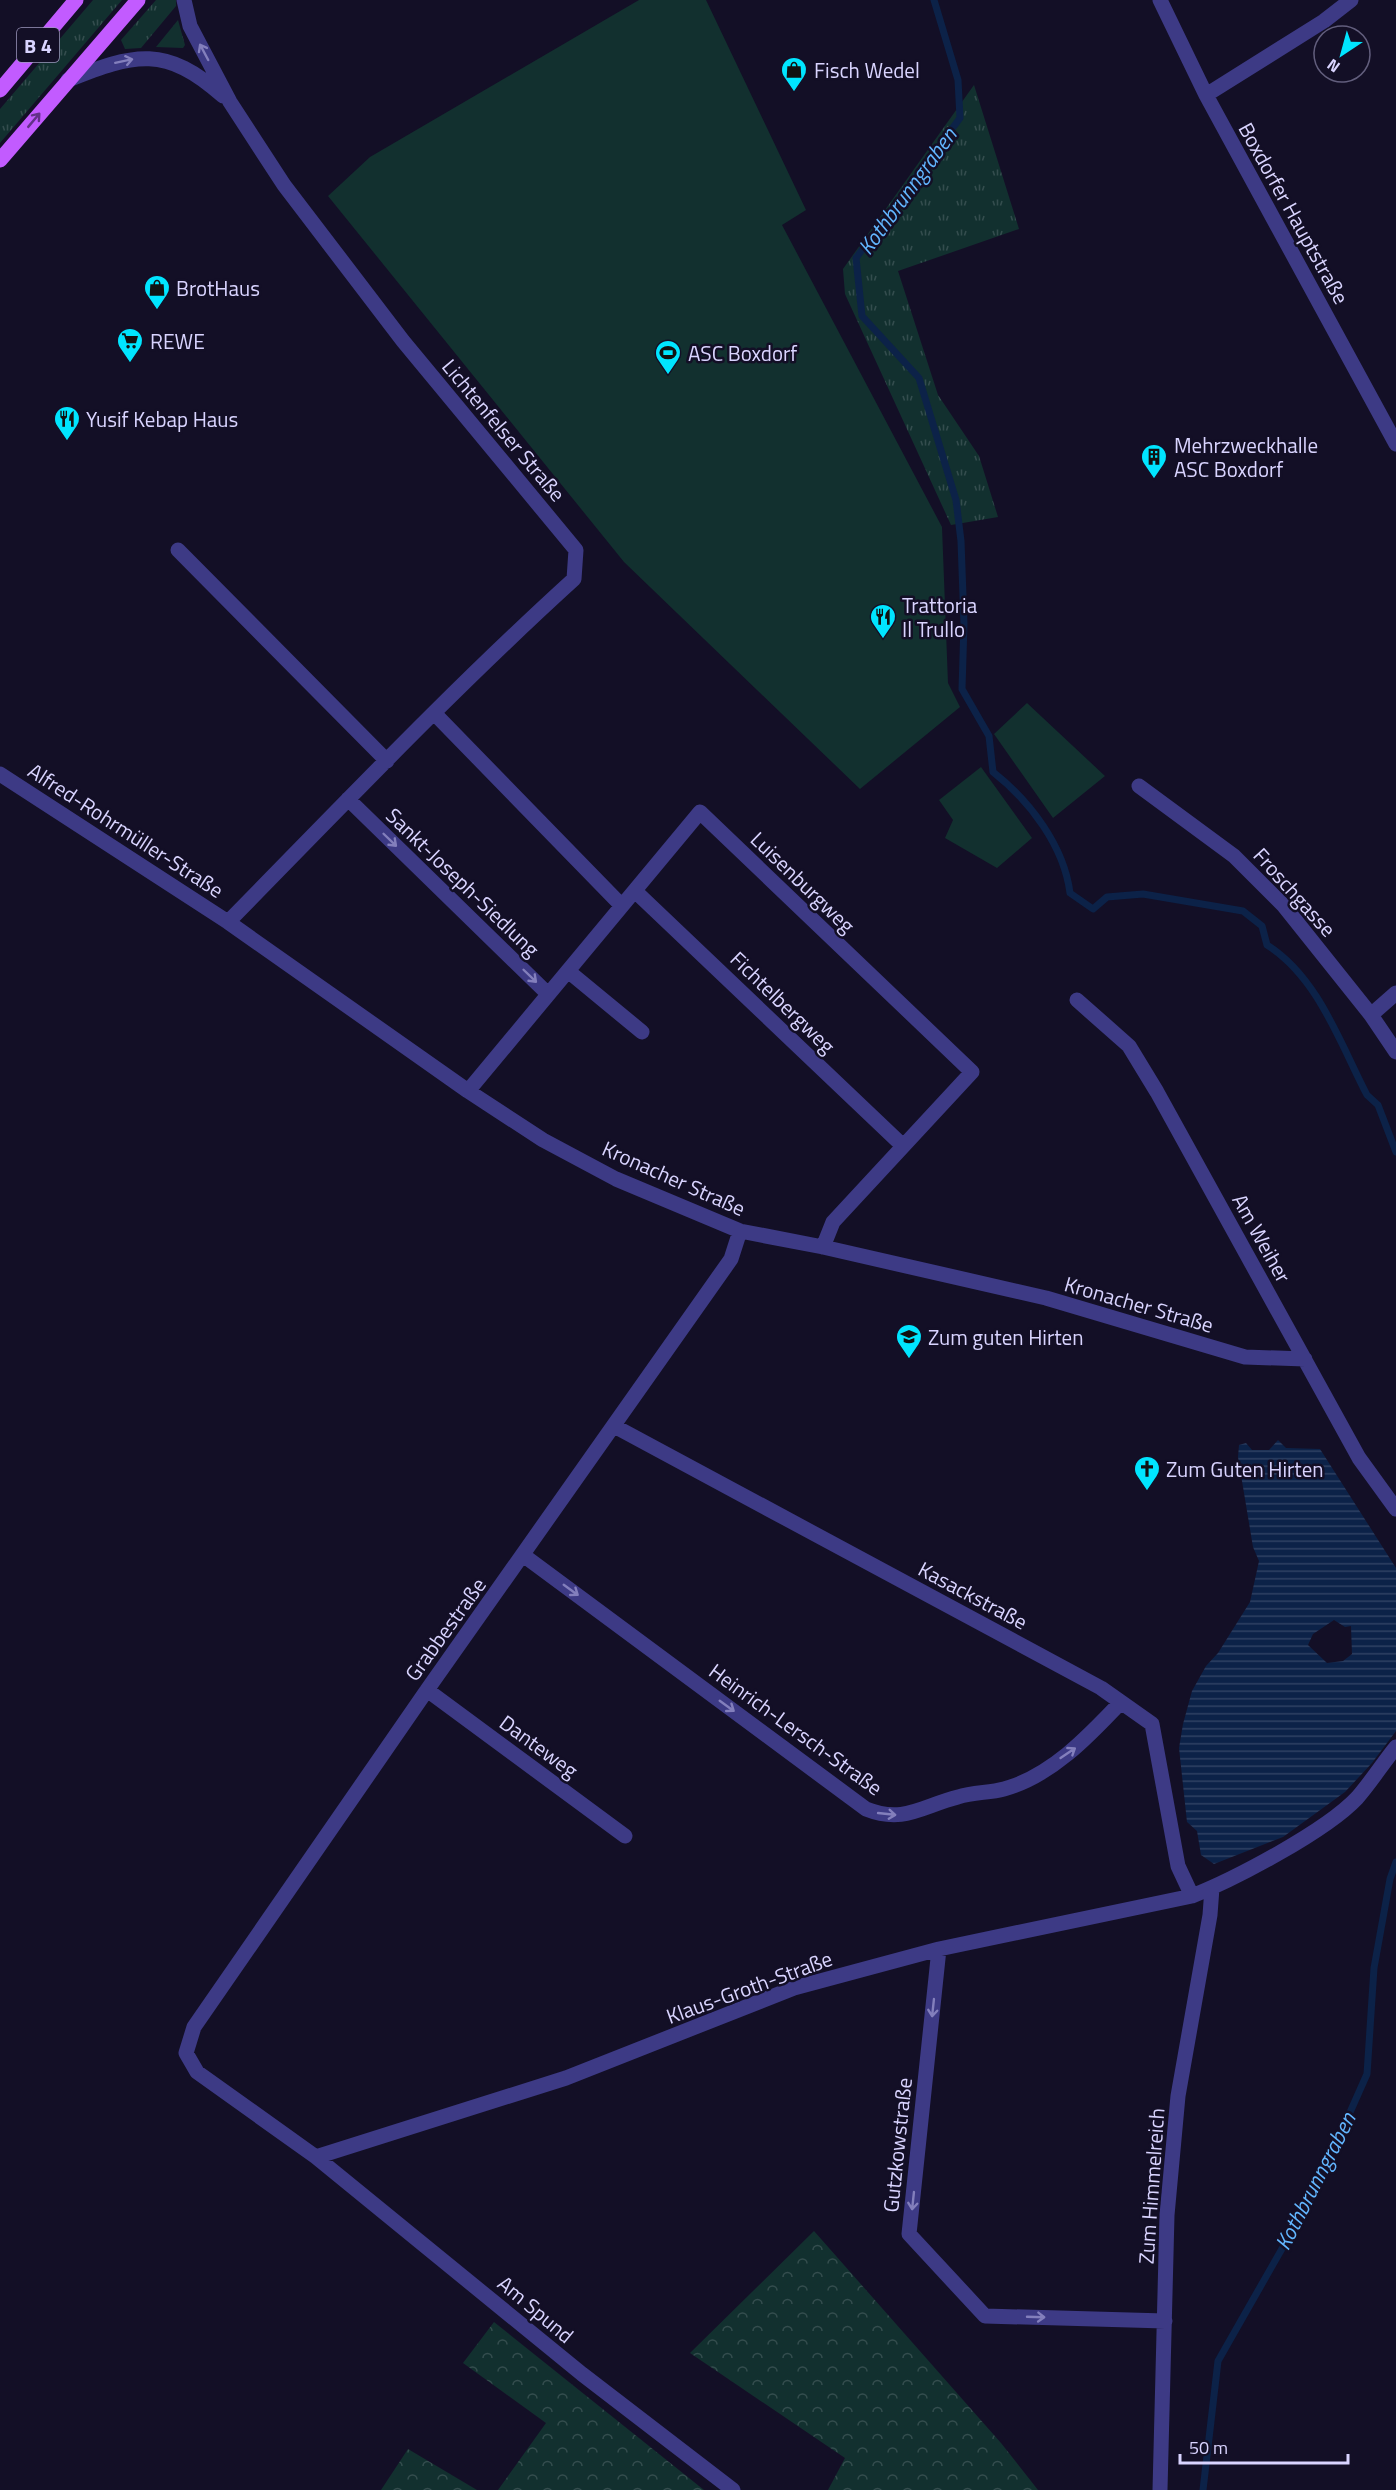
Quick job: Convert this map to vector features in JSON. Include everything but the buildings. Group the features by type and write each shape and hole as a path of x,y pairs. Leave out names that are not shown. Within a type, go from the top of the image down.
{"main road":[{"name":"B 4","path":"0,90 76,0"},
{"name":"B 4","path":"0,160 138,0"}],"street":[{"name":"Lichtenfelser Straße","path":"184,0 190,26 230,102 284,185 382,313 576,550 574,579 387,761 228,922"},
{"name":"Boxdorfer Hauptstraße","path":"1160,0 1206,95 1396,444"},
{"path":"1206,95 1324,21 1352,0"},
{"name":"Lichtenfelser Straße","path":"68,80 123,60 139,58 162,60 194,72 230,102"},
{"path":"178,550 387,761"},
{"path":"435,714 622,906"},
{"name":"Alfred-Rohrmüller-Straße","path":"0,774 228,922"},
{"name":"Froschgasse","path":"1139,786 1242,864 1284,906 1371,1015 1396,1052"},
{"name":"Sankt-Joseph-Siedlung","path":"348,800 548,994"},
{"name":"Luisenburgweg","path":"468,1091 700,812 972,1072 832,1222 824,1247"},
{"name":"Fichtelbergweg","path":"634,891 902,1146"},
{"name":"Kronacher Straße","path":"228,922 468,1091 543,1140 616,1179 740,1231 824,1247 1046,1298 1245,1357 1305,1359"},
{"path":"568,971 642,1032"},
{"path":"1371,1015 1396,993"},
{"name":"Am Weiher","path":"1077,1000 1129,1046 1157,1092 1359,1458 1396,1509"},
{"name":"Grabbestraße","path":"315,2157 197,2072 186,2052 194,2026 427,1690 731,1259 740,1231"},
{"name":"Kasackstraße","path":"614,1426 1090,1682 1152,1724 1178,1866 1192,1896"},
{"name":"Heinrich-Lersch-Straße","path":"524,1555 866,1809 885,1816 908,1814 960,1796 1004,1789 1026,1781 1082,1743 1120,1702"},
{"name":"Danteweg","path":"427,1690 625,1836"},
{"name":"Klaus-Groth-Straße","path":"315,2157 566,2078 794,1988 939,1949 1192,1896 1212,1888 1311,1833 1356,1798 1396,1747"},
{"name":"Zum Himmelreich","path":"1160,2490 1167,2215 1178,2096 1212,1888"},
{"name":"Gutzkowstraße","path":"939,1949 909,2234 985,2316 1165,2321"},
{"name":"Am Spund","path":"315,2157 582,2374 733,2490"}],"green space":[{"path":"93,0 122,0 0,143 0,109"},
{"path":"156,0 176,0 176,6 141,48 125,49 121,40"},
{"name":"ASC Boxdorf","path":"639,0 706,0 806,210 782,225 942,527 948,683 960,707 860,789 624,562 328,196 370,157"},
{"path":"178,20 185,45 183,48 156,47"},
{"path":"974,85 1019,229 898,271 938,395 979,456 998,517 951,525 845,294 843,269"},
{"path":"1027,703 1105,776 1053,818 994,734"},
{"path":"981,767 1032,838 997,868 945,838 953,820 939,800"},
{"path":"814,2231 1001,2443 1038,2490 828,2490 845,2458 690,2353"},
{"path":"494,2322 704,2490 498,2490 546,2423 463,2363"},
{"path":"408,2449 477,2490 381,2490"}],"water":[{"path":"1278,1440 1286,1448 1320,1449 1396,1568 1396,1731 1372,1763 1345,1792 1283,1837 1214,1864 1201,1855 1197,1831 1187,1822 1179,1748 1192,1691 1206,1666 1218,1653 1250,1602 1259,1561 1253,1547 1238,1457 1239,1445 1246,1443 1252,1450 1269,1450","holes":["1334,1620 1345,1627 1351,1626 1352,1654 1343,1661 1327,1663 1308,1645 1313,1634"]}],"waterway":[{"name":"Kothbrunngraben","path":"934,0 958,80 960,118 856,258 862,316 919,378 956,500 961,541 964,624 962,689 989,736 993,772 1020,797 1043,826 1061,858 1070,893 1093,909 1107,897 1143,894 1243,911 1262,926 1267,945 1285,958 1300,975 1326,1012 1367,1095 1378,1105 1396,1152"},
{"name":"Kothbrunngraben","path":"1203,2490 1218,2361 1316,2189 1367,2074 1374,1968 1390,1879 1396,1862"}],"place":[{"name":"Fisch Wedel","path":"794,93"},
{"name":"BrotHaus","path":"157,311"},
{"name":"REWE","path":"130,364"},
{"name":"ASC Boxdorf","path":"668,376"},
{"name":"Yusif Kebap Haus","path":"67,442"},
{"name":"Mehrzweckhalle ASC Boxdorf","path":"1154,480"},
{"name":"Trattoria Il Trullo","path":"883,640"},
{"name":"Zum guten Hirten","path":"909,1360"},
{"name":"Zum Guten Hirten","path":"1147,1492"}]}
